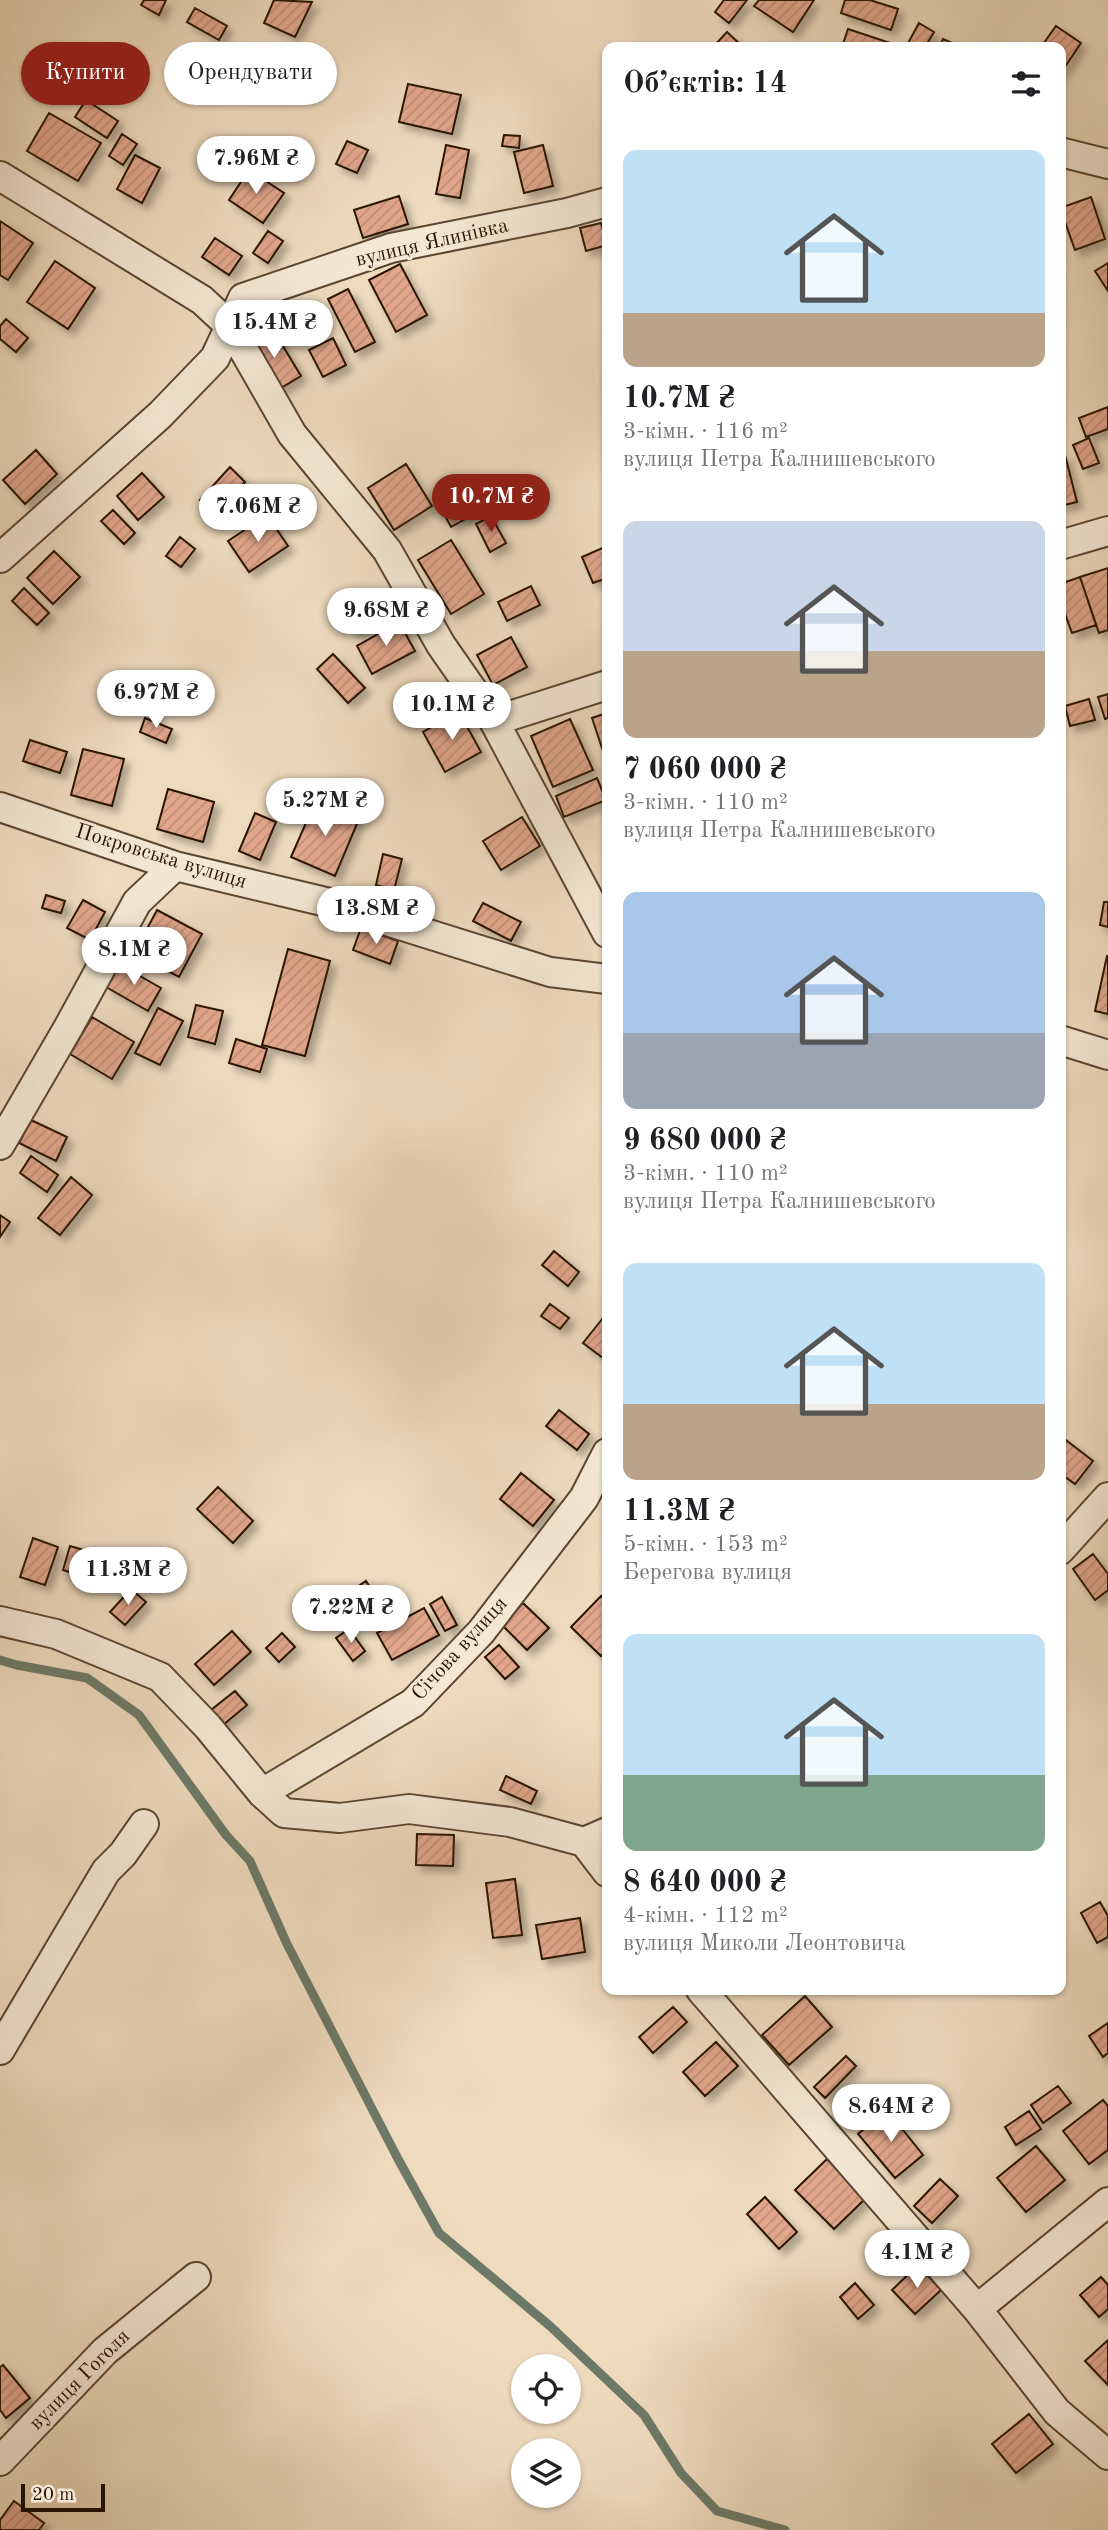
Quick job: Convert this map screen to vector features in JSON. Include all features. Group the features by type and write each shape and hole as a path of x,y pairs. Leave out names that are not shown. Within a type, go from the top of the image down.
{"street":[{"path":"1066,154 1108,164"},
{"path":"0,176 202,300 230,326 292,434 387,550 441,645 494,721 602,924"},
{"name":"вулиця Ялинівка","path":"0,558 160,415 215,358 243,298 379,252 602,203"},
{"path":"1066,543 1108,531"},
{"path":"494,721 602,687"},
{"name":"Покровська вулиця","path":"0,807 175,866 326,902 550,972 602,978"},
{"path":"0,1145 137,902 175,866"},
{"path":"1066,1042 1108,1055"},
{"name":"Січова вулиця","path":"262,1793 413,1703 481,1632 584,1498 602,1463"},
{"path":"1066,1543 1108,1497"},
{"path":"0,1621 56,1634 160,1677 208,1727 262,1793 284,1813 340,1818 409,1809 510,1822 595,1837 602,1857"},
{"path":"0,2050 106,1871 123,1854 144,1824"},
{"path":"705,1995 977,2309 1057,2412 1108,2455"},
{"path":"977,2309 1108,2202"},
{"name":"вулиця Гоголя","path":"0,2461 104,2351 196,2277"}],"building":[{"path":"144,0 166,0 159,15 141,5"},
{"path":"274,0 312,2 295,37 264,23"},
{"path":"724,0 747,0 729,23 715,12"},
{"path":"759,0 814,0 793,32 754,6"},
{"path":"845,0 870,0 898,9 891,30 841,13"},
{"path":"195,8 227,26 219,40 187,22"},
{"path":"919,23 934,32 928,42 909,42"},
{"path":"1056,26 1081,43 1066,65 1066,42 1045,42"},
{"path":"848,29 887,42 844,42"},
{"path":"727,32 738,42 718,42"},
{"path":"408,84 461,95 452,134 399,122"},
{"path":"83,105 94,105 118,121 107,138 75,117"},
{"path":"49,113 101,143 78,181 27,151"},
{"path":"122,134 137,144 123,165 109,156"},
{"path":"504,135 520,136 519,148 502,146"},
{"path":"347,141 368,150 357,173 336,164"},
{"path":"446,145 469,150 460,198 436,194"},
{"path":"543,145 553,186 524,193 514,152"},
{"path":"135,155 160,168 142,203 117,189"},
{"path":"249,170 284,193 263,223 229,200"},
{"path":"399,196 408,224 363,238 354,210"},
{"path":"1091,197 1105,239 1075,250 1066,225 1066,206"},
{"path":"0,221 33,243 8,280 0,275"},
{"path":"601,223 602,246 586,251 580,228"},
{"path":"268,231 283,241 268,263 253,253"},
{"path":"215,238 242,256 229,275 202,257"},
{"path":"55,261 95,288 68,329 27,302"},
{"path":"1108,263 1108,291 1095,271"},
{"path":"400,264 427,315 396,332 369,280"},
{"path":"348,289 375,342 355,352 328,299"},
{"path":"6,319 28,338 16,352 0,339 0,326"},
{"path":"272,328 301,376 276,391 248,343"},
{"path":"333,338 346,365 323,377 309,350"},
{"path":"1108,407 1108,429 1086,437 1079,418"},
{"path":"1089,438 1099,463 1083,469 1073,445"},
{"path":"36,450 57,474 25,504 3,480"},
{"path":"1066,459 1077,502 1066,505"},
{"path":"406,464 432,506 394,530 368,488"},
{"path":"230,467 245,482 215,514 200,500"},
{"path":"142,473 164,497 138,520 117,496"},
{"path":"459,487 474,514 451,527 436,499"},
{"path":"113,510 135,533 124,544 101,521"},
{"path":"267,515 288,546 249,572 228,541"},
{"path":"491,516 506,543 490,552 476,524"},
{"path":"180,537 195,549 181,567 166,556"},
{"path":"451,540 484,594 451,614 418,560"},
{"path":"602,548 602,580 593,583 582,557"},
{"path":"54,551 80,577 53,604 27,578"},
{"path":"1108,568 1108,630 1099,633 1080,577"},
{"path":"1080,577 1096,625 1072,633 1066,616 1066,582"},
{"path":"531,586 540,605 507,621 498,602"},
{"path":"24,588 49,613 37,625 12,601"},
{"path":"383,596 392,612 355,633 346,618"},
{"path":"399,622 415,651 372,674 357,646"},
{"path":"511,637 527,667 493,685 477,655"},
{"path":"333,654 365,688 348,703 317,669"},
{"path":"442,686 452,704 427,719 416,702"},
{"path":"1108,694 1108,718 1105,719 1098,697"},
{"path":"1089,699 1095,720 1070,726 1066,706"},
{"path":"459,712 481,752 445,772 423,732"},
{"path":"602,715 602,748 592,718"},
{"path":"145,718 172,729 166,743 140,732"},
{"path":"570,719 593,770 553,787 531,736"},
{"path":"30,740 67,752 60,773 23,761"},
{"path":"83,749 124,759 112,806 71,795"},
{"path":"597,778 602,790 602,802 564,817 556,796"},
{"path":"168,789 214,802 203,842 157,829"},
{"path":"316,800 359,819 335,876 291,857"},
{"path":"255,813 276,822 260,860 239,851"},
{"path":"522,817 540,846 501,870 483,841"},
{"path":"383,854 402,859 394,890 376,885"},
{"path":"46,895 65,901 61,913 42,908"},
{"path":"83,900 105,912 90,940 67,928"},
{"path":"1104,902 1108,902 1108,927 1100,925"},
{"path":"483,903 521,922 511,941 473,921"},
{"path":"157,910 202,934 179,977 134,953"},
{"path":"361,928 398,941 390,964 353,950"},
{"path":"288,949 330,961 305,1056 262,1045"},
{"path":"1108,956 1108,1014 1095,1011"},
{"path":"119,964 161,988 148,1011 106,987"},
{"path":"196,1005 223,1011 215,1044 188,1037"},
{"path":"158,1008 183,1021 160,1065 135,1053"},
{"path":"92,1017 134,1042 112,1079 70,1054"},
{"path":"236,1039 267,1049 260,1072 229,1063"},
{"path":"31,1120 67,1137 56,1161 19,1143"},
{"path":"31,1156 58,1175 47,1192 20,1173"},
{"path":"71,1177 92,1195 60,1235 38,1218"},
{"path":"0,1215 10,1222 0,1237"},
{"path":"554,1251 579,1272 568,1286 542,1265"},
{"path":"550,1304 569,1318 560,1329 541,1316"},
{"path":"602,1319 602,1357 583,1343"},
{"path":"559,1410 589,1434 577,1450 546,1426"},
{"path":"1066,1440 1093,1461 1075,1484 1066,1477"},
{"path":"521,1473 554,1500 533,1526 500,1499"},
{"path":"218,1487 253,1521 233,1543 197,1509"},
{"path":"33,1538 58,1547 45,1585 20,1577"},
{"path":"70,1546 87,1551 79,1575 63,1570"},
{"path":"1093,1554 1108,1574 1108,1590 1095,1600 1073,1569"},
{"path":"366,1581 378,1599 347,1619 335,1602"},
{"path":"131,1589 146,1602 125,1625 110,1612"},
{"path":"601,1596 602,1655 571,1627"},
{"path":"442,1597 457,1625 445,1631 430,1604"},
{"path":"523,1603 549,1628 527,1650 502,1625"},
{"path":"424,1608 439,1635 392,1660 377,1633"},
{"path":"349,1629 365,1651 353,1661 336,1638"},
{"path":"232,1631 251,1652 214,1685 195,1664"},
{"path":"282,1633 295,1647 279,1662 266,1648"},
{"path":"499,1645 519,1667 505,1679 485,1657"},
{"path":"235,1691 247,1705 223,1725 211,1710"},
{"path":"506,1776 537,1791 531,1804 500,1790"},
{"path":"417,1834 454,1835 453,1866 416,1865"},
{"path":"515,1879 522,1935 493,1938 486,1883"},
{"path":"1100,1902 1108,1916 1108,1937 1097,1943 1081,1913"},
{"path":"580,1918 585,1952 542,1959 536,1925"},
{"path":"805,1996 832,2027 789,2065 762,2035"},
{"path":"673,2007 687,2022 653,2053 639,2037"},
{"path":"1108,2023 1108,2053 1103,2057 1089,2036"},
{"path":"716,2042 738,2066 705,2096 683,2072"},
{"path":"846,2056 856,2066 825,2098 814,2087"},
{"path":"1058,2086 1071,2103 1043,2123 1031,2105"},
{"path":"1103,2100 1108,2106 1108,2150 1089,2164 1063,2131"},
{"path":"887,2110 923,2155 895,2178 858,2134"},
{"path":"1029,2111 1041,2129 1016,2145 1005,2127"},
{"path":"1036,2146 1065,2180 1026,2212 997,2178"},
{"path":"827,2159 865,2199 834,2229 795,2190"},
{"path":"940,2179 958,2196 932,2223 914,2206"},
{"path":"765,2197 797,2232 779,2249 747,2214"},
{"path":"918,2265 941,2290 915,2314 892,2290"},
{"path":"1101,2277 1108,2285 1108,2309 1099,2317 1080,2295"},
{"path":"855,2283 874,2305 858,2319 840,2297"},
{"path":"1108,2340 1108,2385 1085,2361"},
{"path":"3,2365 30,2398 6,2418 0,2410 0,2367"},
{"path":"1029,2414 1053,2444 1016,2473 992,2444"},
{"path":"14,2501 44,2523 39,2530 0,2530 0,2520"}],"waterway":[{"path":"0,1660 87,1678 139,1715 226,1835 250,1861 287,1944 439,2233 550,2326 644,2415 681,2473 717,2511 785,2530"}]}
